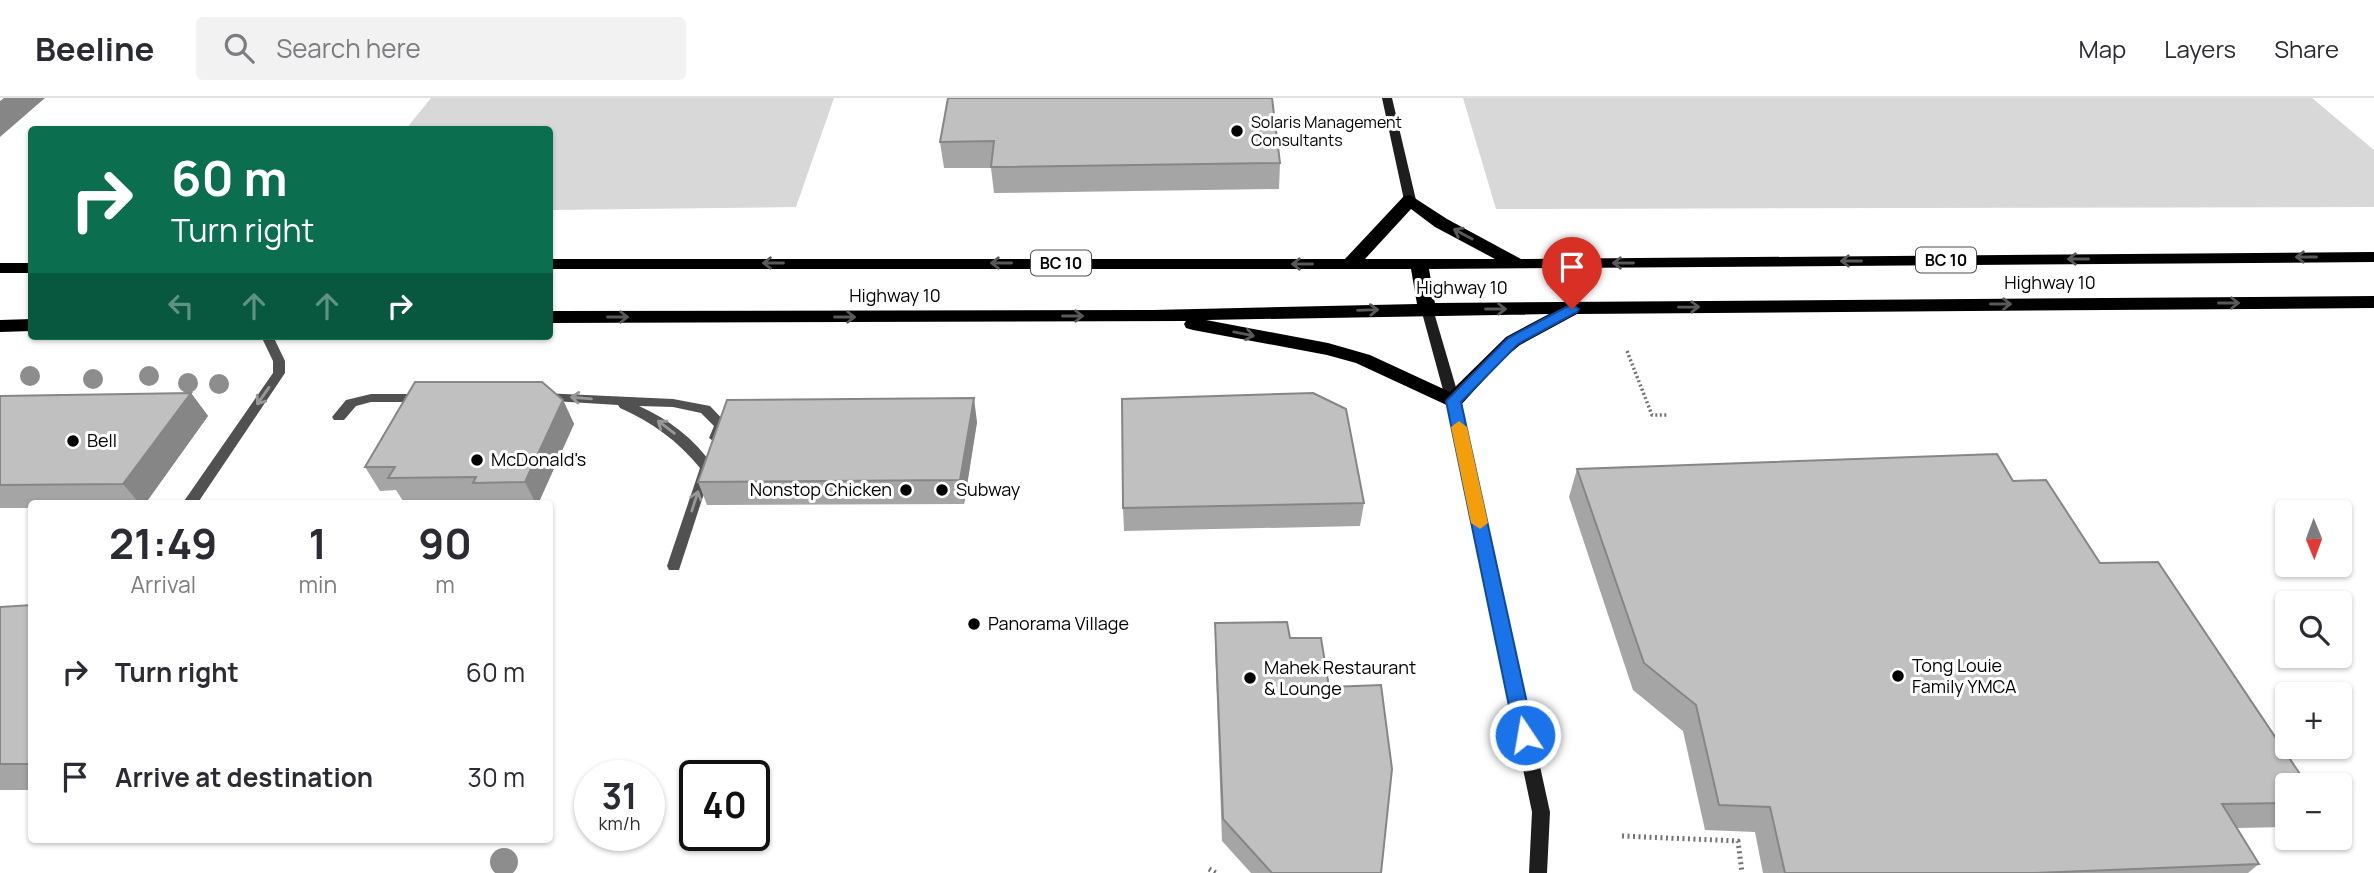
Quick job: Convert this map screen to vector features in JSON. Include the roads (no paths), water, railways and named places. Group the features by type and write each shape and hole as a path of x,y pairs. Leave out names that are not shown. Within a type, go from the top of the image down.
{"highway":[{"path":"1350,264 1410,200 1441,223 1518,264"},
{"name":"Highway 10","path":"553,264 1518,264 2374,257"},
{"path":"1419,263 1427,309"},
{"path":"0,268 28,268"},
{"name":"Highway 10","path":"553,317 1153,316 1427,309 2374,302"},
{"path":"1153,316 1352,356 1385,368 1453,401 1513,341 1572,309"},
{"path":"0,326 28,325"}],"street":[{"path":"1387,98 1410,200"},
{"path":"1427,309 1453,401 1541,812 1538,873"}],"lane":[{"path":"192,500 279,373 279,361 269,340"},
{"path":"530,397 673,403 705,409 721,425 674,566"},
{"path":"340,417 351,403 371,398 437,398"},
{"path":"616,401 650,415 690,445 706,466"}],"place":[{"name":"Solaris Management Consultants","path":"1237,131"},
{"name":"Bell","path":"73,441"},
{"name":"McDonald's","path":"477,460"},
{"name":"Nonstop Chicken","path":"906,490"},
{"name":"Subway","path":"942,490"},
{"name":"Panorama Village","path":"974,624"},
{"name":"Tong Louie Family YMCA","path":"1898,676"},
{"name":"Mahek Restaurant & Lounge","path":"1250,678"}]}
